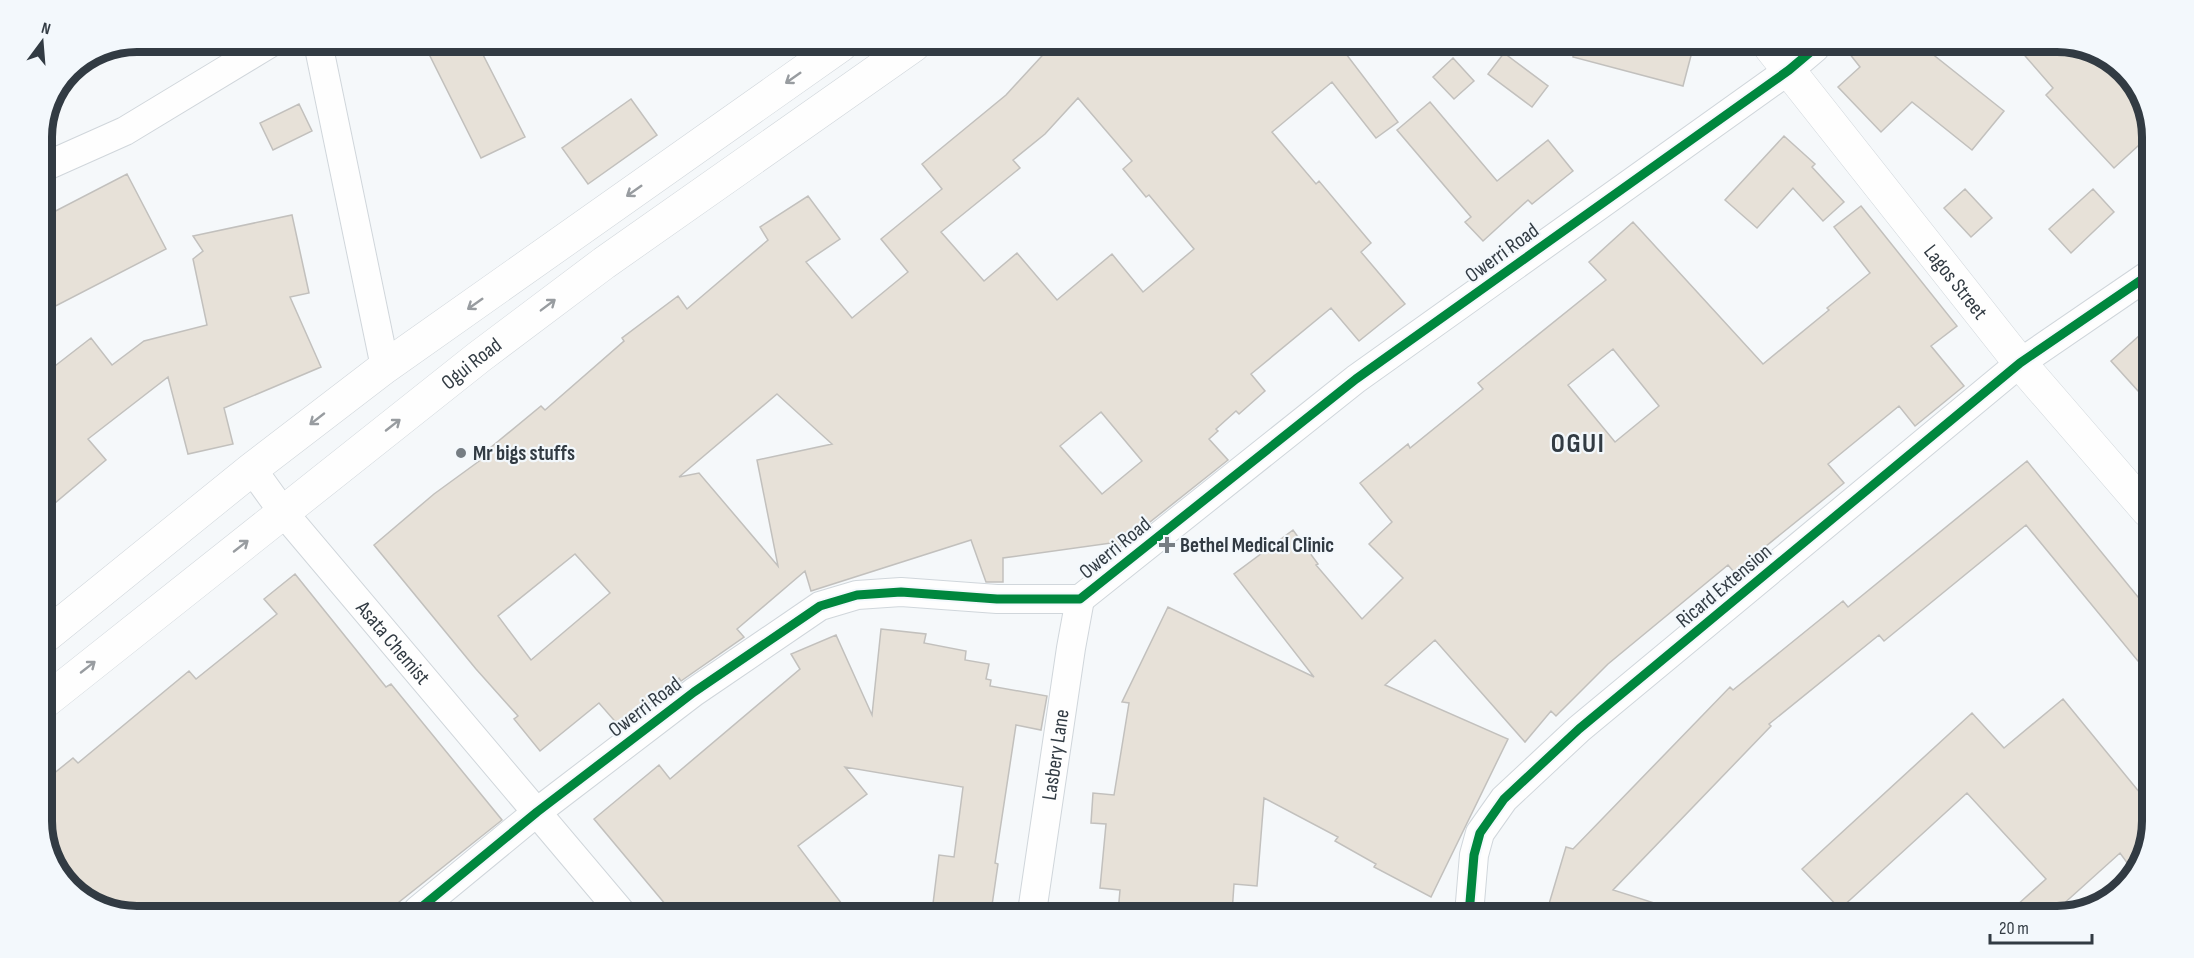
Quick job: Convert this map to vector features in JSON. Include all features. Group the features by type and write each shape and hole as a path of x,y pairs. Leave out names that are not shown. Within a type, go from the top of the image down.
{"main road":[{"path":"53,630 252,469 385,367 830,53"},
{"name":"Ogui Road","path":"53,695 479,357 595,270 903,53"},
{"name":"Lagos Street","path":"1780,59 2020,363 2142,504"}],"street":[{"path":"53,163 125,131 254,53"},
{"path":"320,53 385,367"},
{"name":"Owerri Road","path":"422,906 537,812 694,692 820,606 857,595 901,592 997,598 1080,599 1356,379 1780,59 1799,53"},
{"name":"Ricard Extension","path":"1470,906 1474,855 1480,833 1504,799 1579,729 2020,363 2141,280"},
{"name":"Asata Chemist","path":"252,469 283,512 616,906"},
{"name":"Lasbery Lane","path":"1033,906 1080,599"}],"building":[{"path":"428,53 482,53 525,137 481,158"},
{"path":"1045,53 1345,53 1398,122 1376,138 1332,82 1272,132 1316,184 1319,181 1371,243 1361,252 1405,304 1359,341 1331,308 1251,374 1265,391 1239,414 1236,411 1216,429 1218,431 1209,439 1228,460 1116,549 1111,543 1003,558 1003,582 986,582 971,540 811,591 805,571 737,629 744,637 681,681 679,678 620,727 599,703 540,751 514,719 518,716 476,669 374,545 434,494 493,451 490,448 541,406 545,410 624,341 622,338 678,296 687,309 768,240 760,227 808,196 840,239 806,262 852,318 908,272 881,239 942,189 922,164 1006,95","holes":["1078,98 1132,161 1123,169 1146,197 1149,195 1194,249 1143,292 1112,254 1057,300 1017,253 984,281 941,232 1020,168 1013,160 1045,134","777,394 832,444 757,460 778,566 699,473 679,477","1101,412 1142,461 1102,494 1060,446","575,554 610,593 531,660 498,616"]},
{"path":"1504,53 1548,86 1532,107 1488,74"},
{"path":"1573,53 1692,53 1683,86 1573,57"},
{"path":"1849,53 1931,53 2004,111 1972,150 1912,102 1881,132 1838,87 1860,67"},
{"path":"2022,53 2073,54 2089,59 2108,70 2124,86 2135,105 2140,121 2141,143 2114,168 2046,95 2053,88"},
{"path":"1453,58 1474,81 1454,99 1433,77"},
{"path":"631,99 657,135 588,184 562,148"},
{"path":"1430,102 1497,181 1548,140 1573,171 1532,204 1528,200 1483,241 1465,222 1471,217 1397,130"},
{"path":"299,104 312,131 273,150 260,123"},
{"path":"1784,136 1815,164 1812,167 1844,202 1823,221 1793,188 1757,228 1725,200"},
{"path":"127,174 166,249 53,307 53,212"},
{"path":"1965,189 1992,218 1971,237 1944,208"},
{"path":"2093,189 2114,212 2071,253 2049,229"},
{"path":"1861,206 1957,326 1931,346 1964,386 1915,426 1899,406 1828,464 1844,483 1734,572 1728,565 1608,664 1556,716 1551,711 1525,742 1435,640 1385,685 1508,739 1431,897 1374,867 1376,864 1335,841 1338,837 1264,798 1257,886 1234,884 1232,906 1119,906 1120,890 1100,888 1106,824 1091,823 1093,793 1114,795 1129,703 1122,702 1168,607 1314,677 1234,574 1293,530 1318,564 1316,565 1362,619 1403,578 1369,544 1392,522 1360,483 1408,444 1410,448 1483,389 1478,383 1606,280 1589,262 1633,222 1763,364 1870,273 1834,227","holes":["1613,349 1659,406 1615,442 1568,385"]},
{"path":"292,215 309,293 290,297 321,367 224,408 233,444 188,454 168,377 88,439 106,460 53,505 53,367 91,338 112,365 144,341 207,325 193,259 203,251 193,236"},
{"path":"2141,334 2141,395 2111,361"},
{"path":"2027,461 2142,601 2142,666 2026,525 1884,641 1879,635 1769,724 1771,726 1613,890 1664,906 1548,906 1566,847 1573,849 1730,687 1733,690 1843,601 1848,607"},
{"path":"295,574 386,687 391,684 502,820 394,906 138,906 121,904 95,894 86,888 60,855 57,848 53,826 53,774 73,758 78,763 189,671 196,679 277,614 264,599"},
{"path":"881,629 926,634 924,643 966,651 965,660 989,664 986,679 991,680 990,686 1047,696 1041,730 1016,725 995,863 998,864 992,906 933,906 939,855 954,857 963,787 845,767 867,794 798,846 843,906 667,906 594,819 659,765 670,779 800,669 791,654 836,635 872,715"},
{"path":"2063,699 2142,795 2140,837 2130,862 2128,864 2120,853 2062,905 2016,906 2046,879 1967,793 1843,906 1837,906 1802,869 1972,713 2004,748"}],"cycle path":[{"path":"423,906 537,812 694,692 820,606 857,595 901,592 997,599 1080,599 1356,379 1789,70 1809,53"},
{"path":"1470,906 1474,855 1480,833 1504,799 1579,729 2020,363 2141,280"}],"place":[{"name":"Mr bigs stuffs","path":"461,453"},
{"name":"Bethel Medical Clinic","path":"1167,545"}],"district":[{"name":"OGUI","path":"1578,444"}]}
